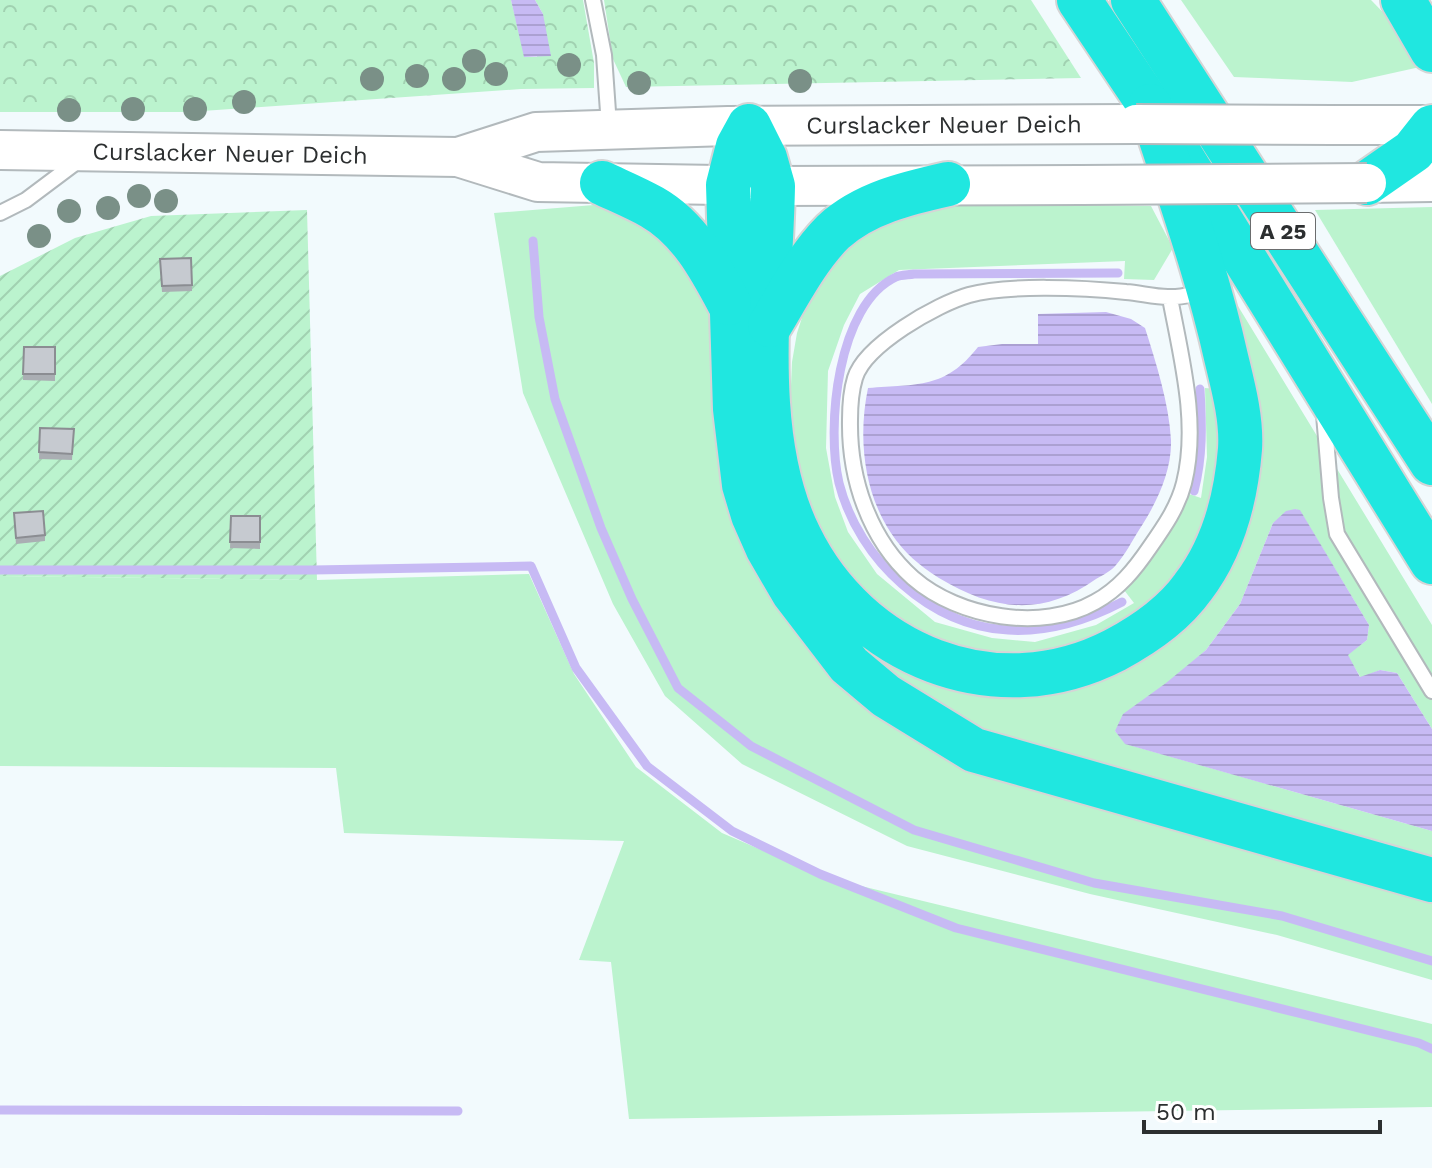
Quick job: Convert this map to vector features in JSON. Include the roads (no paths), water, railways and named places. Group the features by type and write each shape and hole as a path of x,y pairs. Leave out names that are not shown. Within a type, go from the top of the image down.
{"highway":[{"name":"A 25","path":"1079,0 1150,106 1432,562"},
{"name":"A 25","path":"1133,0 1432,463"},
{"path":"1405,0 1432,17"},
{"path":"1405,0 1432,50"},
{"path":"1150,106 1189,294 1235,393 1240,446 1225,526 1210,562 1192,590 1164,619 1099,658 1036,675 1004,675 948,667 906,650 872,629 828,584 799,536 772,455 768,396 751,318 728,185 735,155 749,126 765,158 773,186 751,318 738,449 753,515 793,592 849,665 886,696 974,750 1432,880"},
{"path":"1367,183 1413,151 1432,126"},
{"path":"602,183 655,208 676,226 751,318"},
{"path":"751,318 834,231 855,216 879,203 948,184"}],"street":[{"name":"Curslacker Neuer Deich","path":"458,157 536,132 609,128 1432,126"},
{"name":"Curslacker Neuer Deich","path":"0,150 458,157 538,182 773,186 1432,182"}],"lane":[{"path":"593,0 604,55 609,128"},
{"path":"0,213 51,183 92,151"},
{"path":"1012,289 1189,294 1186,381 1188,458 1184,484 1171,516 1136,568 1118,587 1078,611 1031,618 1001,616 970,609 914,579 892,555 875,529 863,504 854,471 850,410 855,377 871,351 921,317 969,295 1012,289"},
{"path":"1322,386 1337,534 1432,691"}],"waterway":[{"path":"533,241 539,317 555,399 601,528 632,599 678,688 751,746 914,830 1094,883 1282,916 1432,961"},
{"path":"1118,273 914,274 896,277 876,291 860,313 849,340 840,370 834,431 839,483 855,525 891,574 928,603 954,617 981,626 1008,630 1065,624 1122,602"},
{"path":"1194,491 1201,440 1200,389"},
{"path":"0,570 531,566 576,668 647,766 732,831 820,874 956,928 1419,1043 1432,1049"},
{"path":"0,1110 458,1111"}]}
